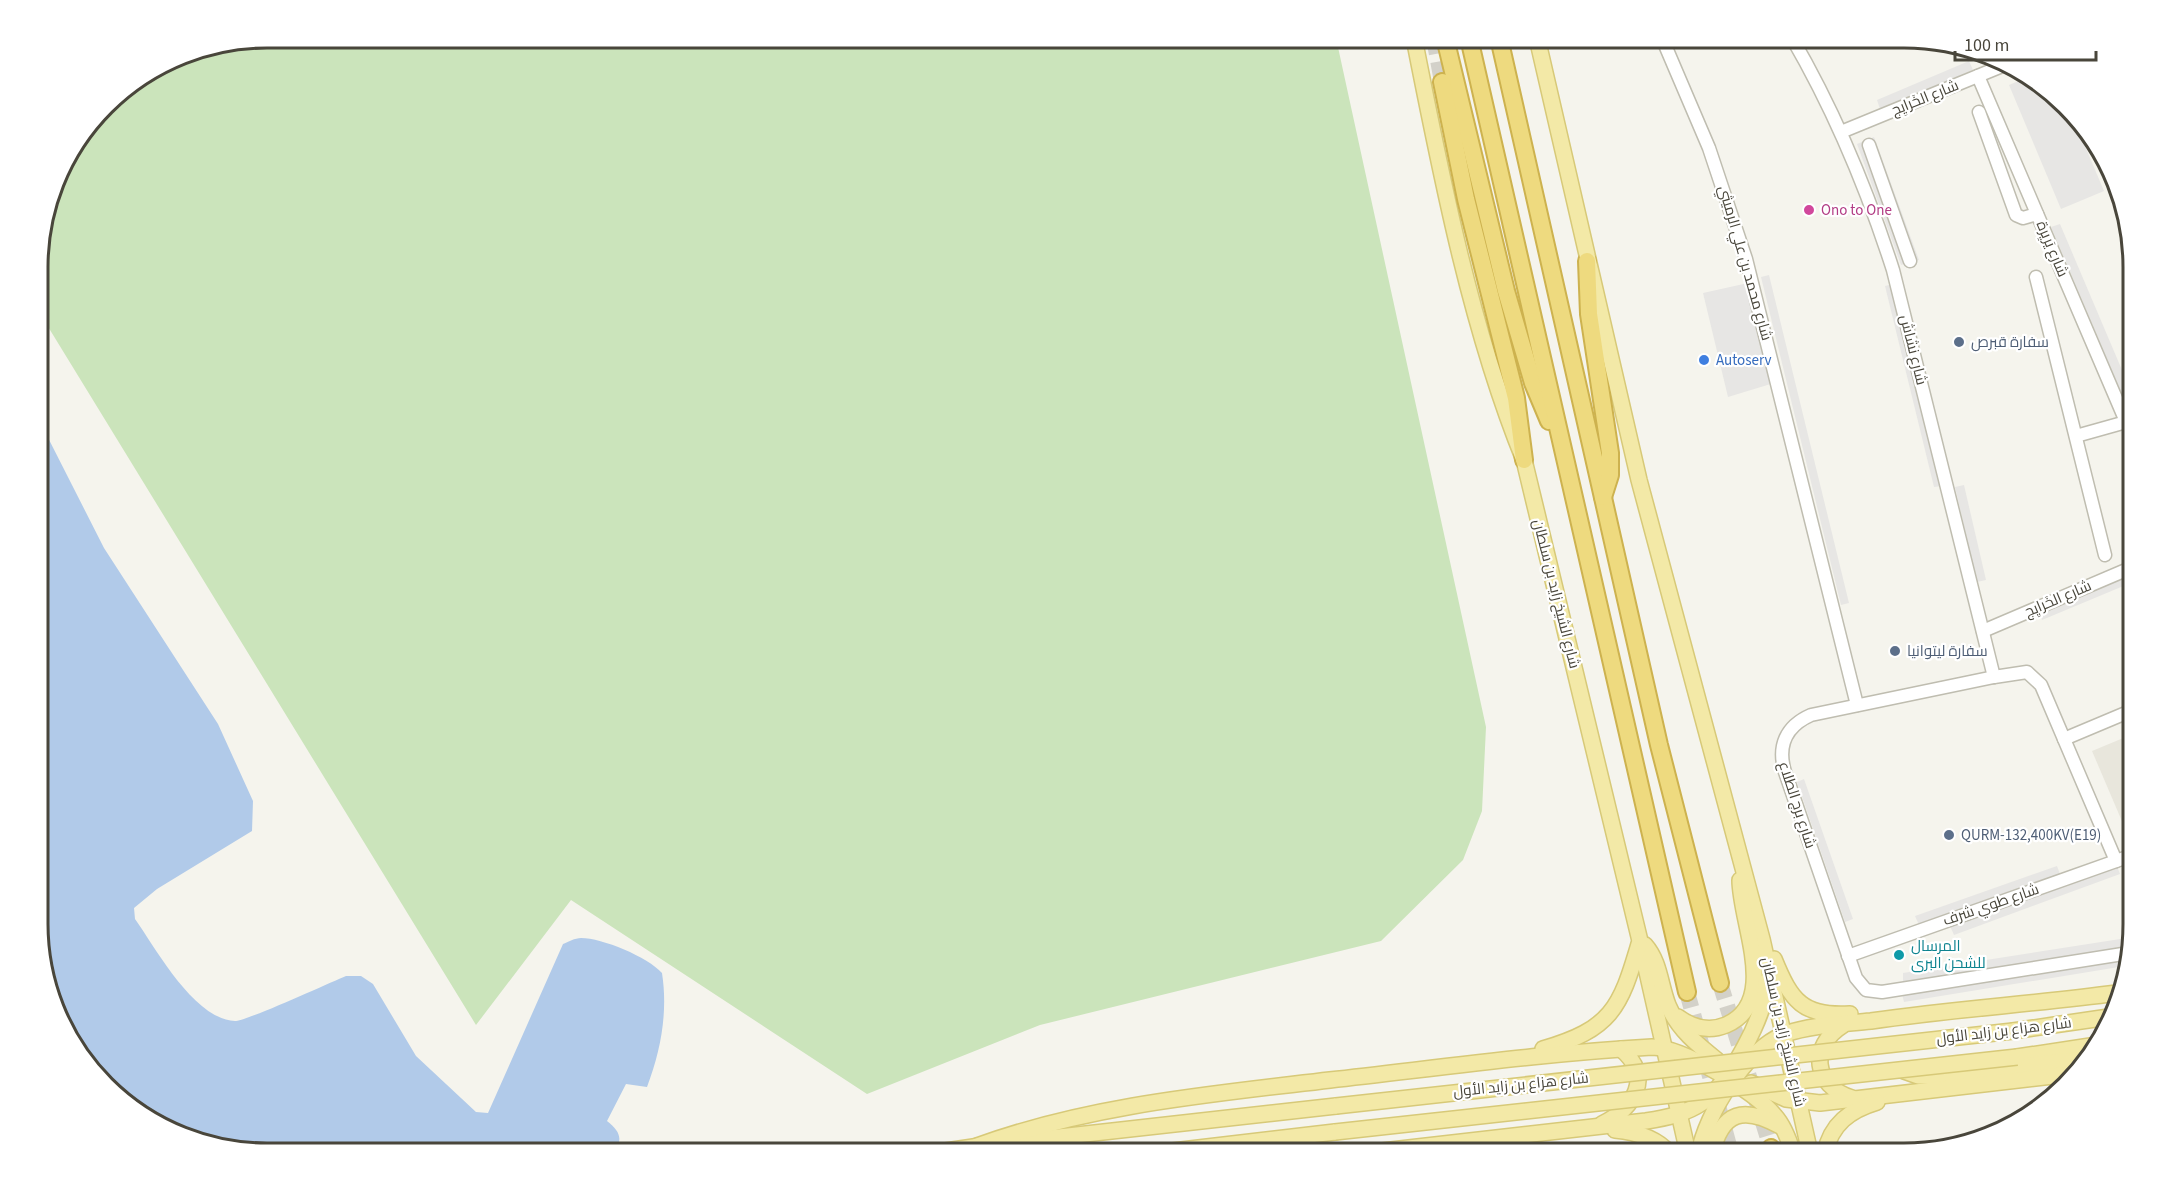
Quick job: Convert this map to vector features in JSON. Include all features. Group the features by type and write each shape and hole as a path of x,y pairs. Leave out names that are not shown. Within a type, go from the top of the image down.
{"highway":[{"path":"1447,48 1519,337 1538,397 1550,423 1560,435"},
{"path":"1470,48 1687,992"},
{"path":"1501,48 1659,745 1720,983"},
{"path":"1442,82 1463,189 1516,398 1524,460"},
{"path":"1587,261 1588,306 1610,453 1608,486 1603,498"}],"main road":[{"name":"شارع الشيخ زايد بن سلطان","path":"1416,48 1470,288 1496,383 1524,460 1640,941 1685,1143"},
{"name":"شارع الشيخ زايد بن سلطان","path":"1539,48 1639,480 1762,939 1808,1143"},
{"path":"1670,1008 1686,1022 1708,1029 1732,1022 1751,1002 1756,980 1741,900 1742,864"},
{"path":"1762,939 1791,995 1807,1009 1834,1016 1884,1012 1922,1014"},
{"path":"1701,1143 1705,1128 1760,1016 1765,1001 1767,986 1762,959 1762,939"},
{"path":"1640,941 1655,961 1670,1008 1692,1038 1731,1077 1763,1103 1783,1127 1789,1143"},
{"path":"1508,1059 1576,1039 1600,1024 1618,1004 1624,992 1640,941"},
{"path":"1459,1143 1594,1128 1678,1115 1705,1101 1763,1049 1784,1035 1843,1024 2111,994"},
{"name":"شارع هزاع بن زايد الأول","path":"1004,1143 2013,1031 2101,1018"},
{"path":"1843,1024 1825,1041 1820,1065 1831,1087 1852,1099"},
{"path":"987,1143 1045,1126 1173,1101 1508,1059 1621,1049 1662,1047 1773,1094 1799,1102 1820,1103 1909,1094 2063,1075"},
{"name":"شارع هزاع بن زايد الأول","path":"1241,1143 1904,1071 2018,1062 2085,1048"},
{"path":"1594,1128 1621,1113 1635,1096 1637,1081 1635,1066 1621,1049"},
{"path":"2018,1062 2076,1059"},
{"path":"1828,1143 1831,1133 1846,1116 1871,1104 1909,1094"},
{"path":"1716,1143 1722,1125 1738,1115 1761,1116 1783,1127"},
{"path":"1594,1128 1641,1135 1659,1143"}],"street":[{"name":"شارع محمد بن علي الرميثي","path":"1666,48 1709,148 1746,259 1857,705"},
{"name":"شارع نشاش","path":"1797,48 1841,132 1873,207 1893,270 1994,677"},
{"name":"شارع الخَرايِج","path":"1841,132 1996,69"},
{"name":"شارع يَريِرة","path":"1978,76 2123,413"},
{"path":"1979,112 2016,215 2023,218 2037,214"},
{"path":"1991,146 2007,144"},
{"path":"1869,145 1910,261"},
{"path":"1873,207 1889,201"},
{"name":"شارع يَريِرة","path":"2036,277 2105,555"},
{"path":"2076,436 2123,423"},
{"name":"شارع الخَرايِج","path":"1983,631 2123,571"},
{"name":"شارع برج الطلاع","path":"2116,861 2041,685 2033,675 2020,672 1811,715 1799,720 1791,728 1782,750 1785,772 1860,985 1874,993 2121,954"},
{"path":"2064,739 2123,714"},
{"name":"شارع طوي شرف","path":"1848,956 2123,859"}],"shaded area":[{"path":"1969,61 1973,70 1880,109 1877,100"},
{"path":"2019,81 2048,102 2069,123 2083,140 2104,191 2061,209 2009,85"},
{"path":"1874,137 1919,260 1901,265 1857,144"},
{"path":"2060,224 2123,372 2123,397 2051,227"},
{"path":"1769,275 1849,603 1841,605 1761,277"},
{"path":"1748,283 1774,383 1728,397 1703,293"},
{"path":"1893,284 1942,486 1934,487 1885,286"},
{"path":"1964,485 1986,580 1977,582 1955,487"},
{"path":"2123,576 2123,586 2042,620 2039,612"},
{"path":"2123,738 2123,824 2092,751"},
{"path":"1804,779 1853,919 1845,922 1797,782"},
{"path":"2057,866 2060,874 1919,925 1915,916"},
{"path":"2117,866 2120,874 1954,935 1950,926"},
{"path":"2123,939 2122,948 1903,983 1903,973"},
{"path":"2120,957 2119,967 1904,1002 1902,994"}],"green space":[{"path":"253,48 1338,48 1486,727 1482,811 1463,860 1381,941 1040,1025 867,1094 571,900 476,1025 48,327 48,253 55,210 77,157 102,123 123,102 157,77 210,55"}],"water":[{"path":"48,438 104,548 218,724 253,801 252,831 157,889 134,908 135,919 178,981 205,1009 220,1017 235,1021 271,1009 346,976 361,976 373,984 416,1056 476,1112 488,1113 563,944 581,938 601,941 624,950 655,967 662,973 664,988 662,1031 647,1087 626,1084 607,1121 618,1132 619,1143 253,1143 224,1139 183,1126 157,1114 123,1089 93,1057 77,1034 65,1008 55,981 48,938"}],"tunnel":[{"path":"1436,48 1442,82"},
{"path":"1720,983 1769,1143"},
{"path":"1687,992 1728,1143"}],"place":[{"name":"Ono to One","path":"1809,210"},
{"name":"سفارة قبرص","path":"1959,342"},
{"name":"Autoserv","path":"1704,360"},
{"name":"سفارة ليتوانيا","path":"1895,651"},
{"name":"QURM-132,400KV(E19)","path":"1949,835"},
{"name":"المرسال للشحن البرى","path":"1899,955"}]}
